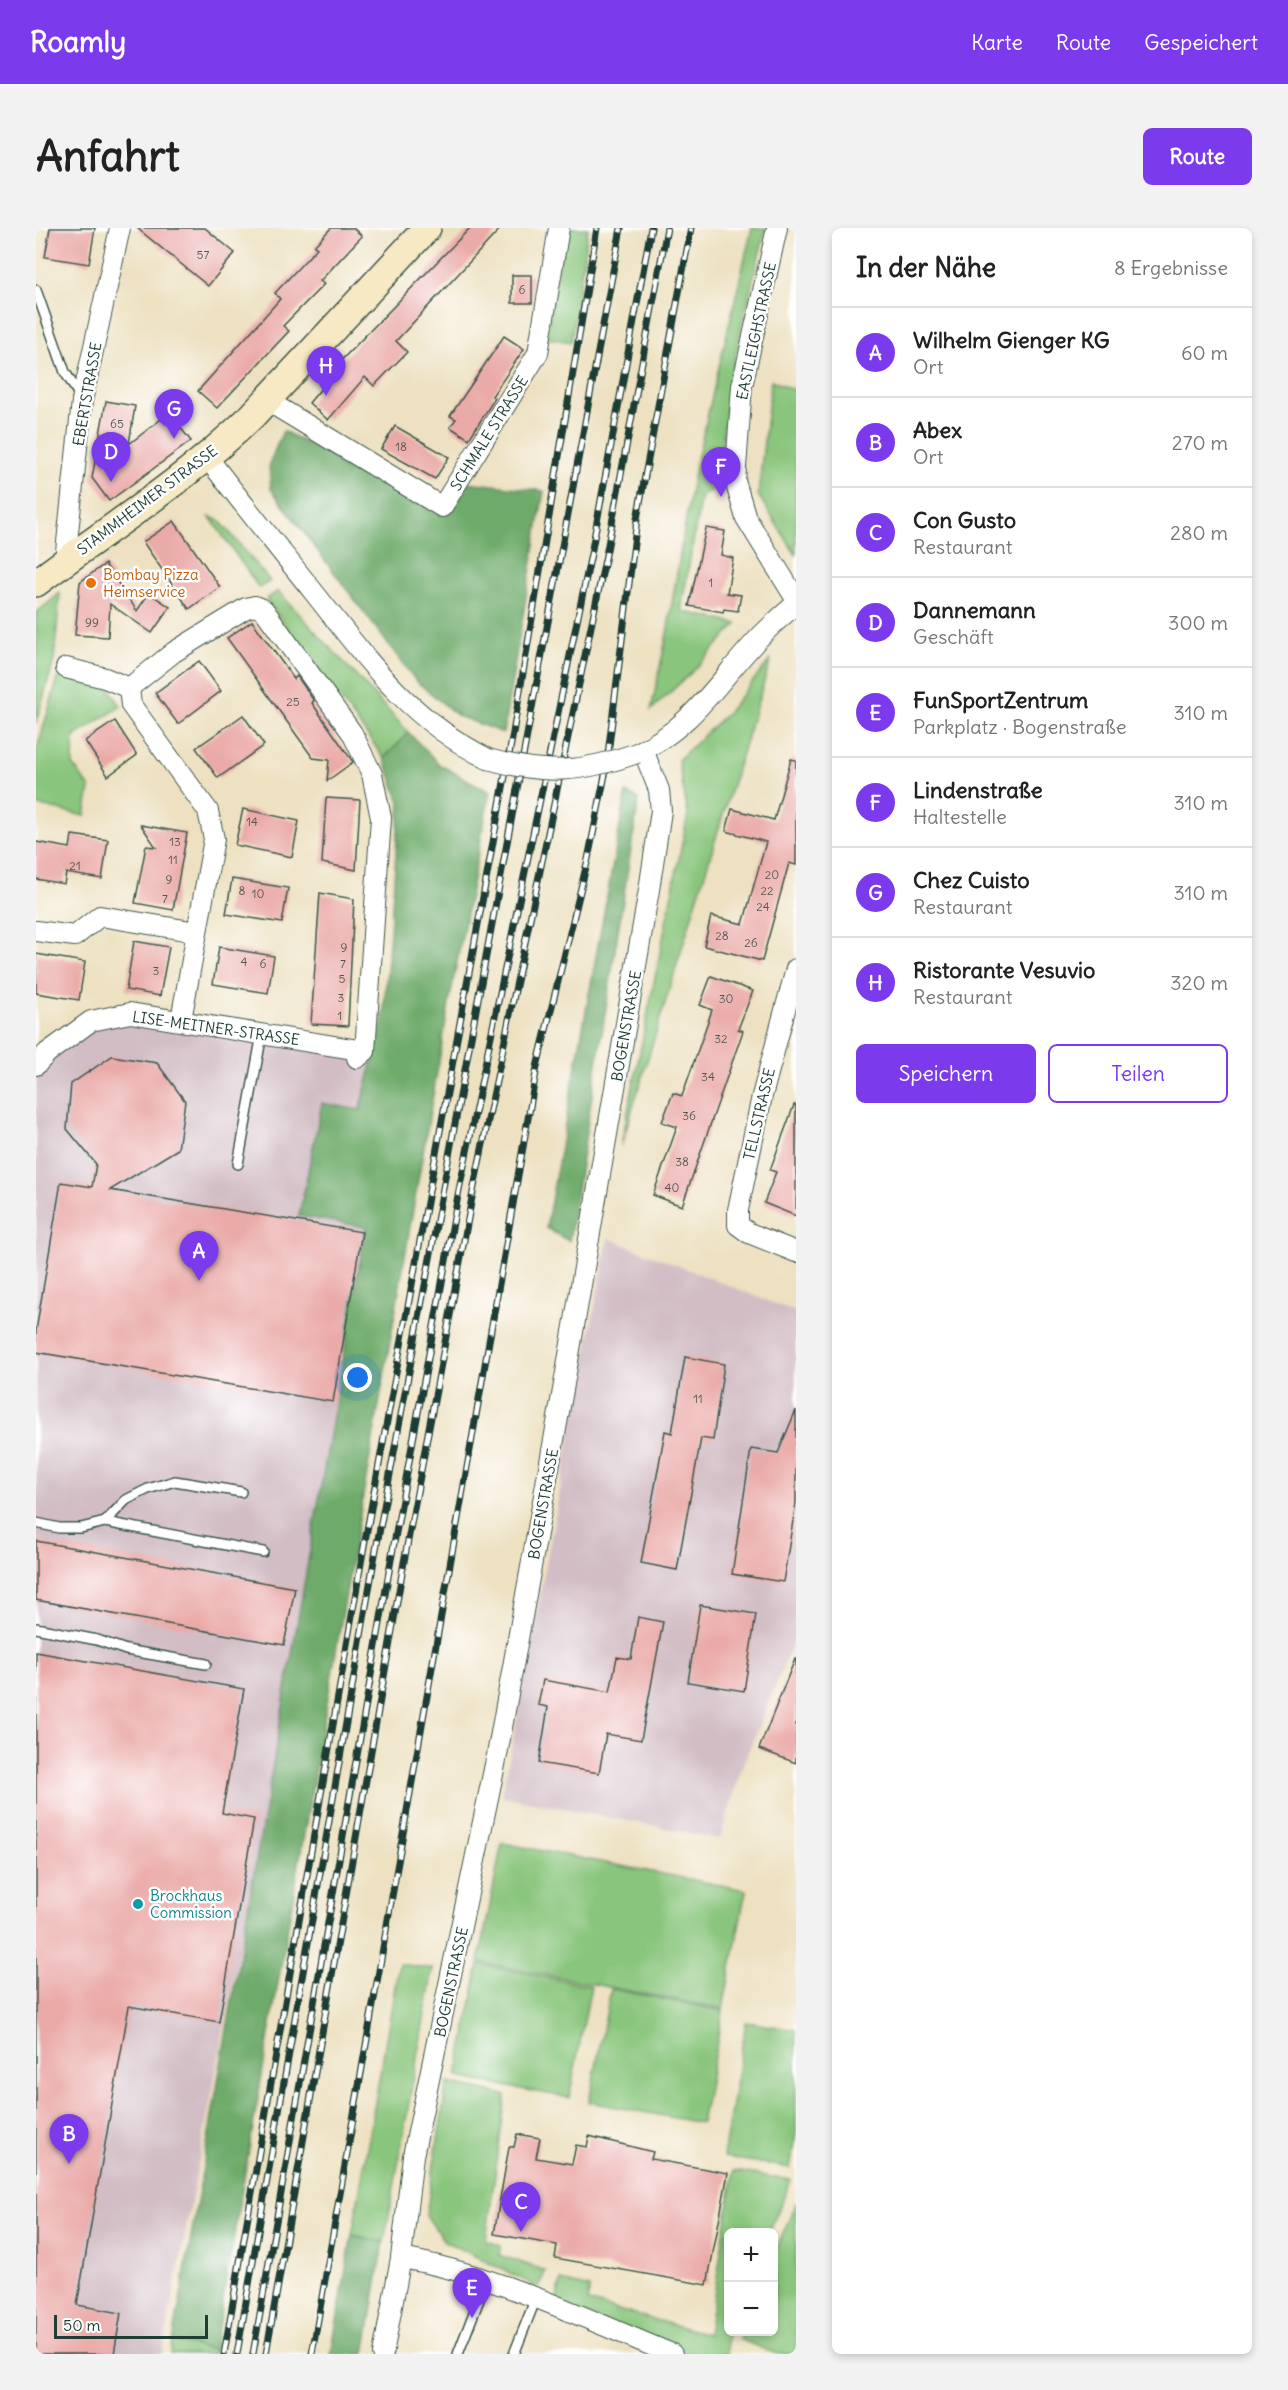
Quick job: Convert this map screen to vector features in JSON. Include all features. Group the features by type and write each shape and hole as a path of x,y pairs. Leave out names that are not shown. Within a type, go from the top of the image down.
{"main road":[{"name":"STAMMHEIMER STRASSE","path":"36,583 207,457 266,400 427,228"}],"street":[{"name":"EBERTSTRASSE","path":"65,561 82,401 120,228"},
{"name":"SCHMALE STRASSE","path":"266,400 442,507 538,353 559,228"},
{"name":"EASTLEIGHSTRASSE","path":"777,228 742,386 735,481 746,518 796,599"},
{"path":"207,457 369,662 418,714 454,742 488,759 521,768 554,771 598,767 640,751 679,728 758,639 796,604"},
{"name":"LISE-MEITNER-STRASSE","path":"36,1065 47,1053 91,1022 130,1013 262,1034 361,1054 381,818 372,774 352,733 264,610 255,606 246,608 174,652 129,688"},
{"path":"66,668 105,678 129,688 131,705 208,811 214,839 181,1020"},
{"name":"BOGENSTRASSE","path":"383,2354 401,2258 413,2156 497,1755 594,1216 662,811 659,790 640,751"},
{"path":"36,931 75,936 100,916 197,932"},
{"name":"TELLSTRASSE","path":"796,969 762,1096 738,1210 738,1225 749,1233 796,1252"},
{"path":"401,2258 442,2265 487,2279 672,2354"}],"lane":[{"path":"36,290 65,372 82,401"},
{"path":"238,1164 262,1034"},
{"path":"105,1522 126,1500 148,1489 175,1481 241,1492"},
{"path":"36,1523 59,1528 81,1528 105,1522 262,1552"},
{"path":"36,1628 97,1640 126,1650 206,1664"},
{"path":"458,2354 487,2279"},
{"path":"514,2354 536,2298"}],"shaded area":[{"path":"130,1013 365,1051 407,1073 162,2354 36,2354 36,1065 47,1053"},
{"path":"608,1238 796,1312 796,1635 742,1767 720,1839 502,1796"}],"green space":[{"path":"564,228 588,228 571,342 546,338"},
{"path":"752,228 766,228 742,323 729,387 721,485 701,496 681,611 737,624 691,673 651,710 666,639 693,477"},
{"path":"771,380 796,391 796,555 758,495"},
{"path":"283,431 440,511 467,482 544,491 503,733 458,716 416,681 271,489 269,464"},
{"path":"210,517 220,521 270,581 259,588"},
{"path":"278,591 409,733 384,758 266,599"},
{"path":"60,593 54,660 36,723 36,613"},
{"path":"771,659 621,1146 688,814 678,760 727,713"},
{"path":"60,671 106,683 121,706 74,737 73,765 90,788 85,816 36,805 36,752"},
{"path":"409,733 440,765 490,792 450,998 214,2350 173,2341 366,1227 299,1216 322,1103 360,1110 383,1021 400,802 384,758"},
{"path":"626,793 639,799 569,1241 546,1228"},
{"path":"502,1843 746,1890 723,2009 479,1962"},
{"path":"399,1964 433,1969 384,2242 352,2235"},
{"path":"479,1964 591,1986 569,2098 457,2077"},
{"path":"611,1989 723,2011 701,2123 589,2102"},
{"path":"746,2022 796,2030 796,2134 790,2168 723,2157"},
{"path":"447,2083 506,2095 486,2240 501,2246 499,2255 546,2271 538,2287 444,2241 426,2215"},
{"path":"734,2171 791,2180 771,2228 725,2228"},
{"path":"796,2202 796,2354 776,2354 739,2339 740,2336 778,2336 778,2246"},
{"path":"724,2234 724,2336 727,2336 727,2354 684,2354 556,2302 561,2281 590,2288 587,2302 708,2334"},
{"path":"352,2235 384,2242 365,2354 331,2354"},
{"path":"173,2341 214,2350 213,2354 171,2354"}],"building":[{"path":"50,228 95,228 89,264 45,257"},
{"path":"137,228 205,228 235,253 208,286"},
{"path":"331,228 353,228 362,236 320,281 324,284 283,326 289,331 217,408 198,391 280,299 275,293 317,248 314,246"},
{"path":"470,228 501,228 396,341 407,352 374,386 365,377 328,420 309,403 329,379 326,376"},
{"path":"512,275 532,275 532,303 512,303"},
{"path":"504,336 524,349 492,396 495,398 469,439 450,427 456,419 450,416"},
{"path":"106,401 135,406 129,444 169,413 191,441 109,501 92,478"},
{"path":"395,426 449,457 435,479 381,449"},
{"path":"174,521 220,587 189,609 143,542"},
{"path":"706,528 725,531 721,555 733,558 727,593 741,595 738,611 724,609 723,612 689,606"},
{"path":"105,564 137,611 149,593 170,607 152,633 110,604 108,637 75,635 80,582"},
{"path":"252,621 294,679 297,676 314,701 312,703 353,762 327,781 329,760 313,758 227,638"},
{"path":"199,661 221,691 178,724 155,693"},
{"path":"243,715 264,745 218,778 196,748"},
{"path":"115,721 137,755 108,776 85,741"},
{"path":"791,759 796,760 796,865 789,863 762,961 704,946 711,916 743,924 766,842 726,831 732,809 774,820"},
{"path":"326,798 360,800 356,870 322,863"},
{"path":"243,809 299,821 292,857 235,845"},
{"path":"141,825 187,833 173,910 135,903 146,846 156,847"},
{"path":"72,835 108,840 102,879 66,873 64,884 36,879 36,842 70,848"},
{"path":"232,879 288,888 282,923 226,914"},
{"path":"320,893 354,899 348,1026 311,1024"},
{"path":"134,941 169,947 160,996 126,990"},
{"path":"219,947 274,956 268,993 213,984"},
{"path":"36,954 85,962 79,1000 36,993"},
{"path":"711,976 753,991 738,1029 743,1031 682,1206 653,1195 677,1127 662,1122 673,1093 682,1096 712,1010 700,1005"},
{"path":"112,1056 157,1063 185,1101 178,1149 110,1190 362,1232 333,1402 36,1352 36,1331 61,1182 92,1187 96,1164 67,1129 71,1084"},
{"path":"794,1105 796,1105 796,1216 764,1203 776,1172 770,1170"},
{"path":"685,1357 724,1364 713,1440 701,1438 677,1570 641,1563 665,1431 672,1433"},
{"path":"796,1410 796,1502 783,1582 732,1574 751,1449 778,1453"},
{"path":"36,1541 295,1588 284,1645 36,1600"},
{"path":"700,1605 756,1614 744,1691 688,1682"},
{"path":"638,1617 663,1622 641,1740 606,1734 599,1773 539,1763 548,1707 538,1705 543,1680 610,1692 617,1657 631,1659"},
{"name":"Brockhaus Commission","path":"36,1652 244,1689 222,1813 254,1819 219,2022 129,2006 77,2305 121,2313 114,2354 36,2354"},
{"path":"796,1659 796,1763 759,1749"},
{"path":"517,2134 540,2138 536,2158 572,2164 576,2145 587,2147 589,2136 653,2152 651,2159 728,2173 707,2285 555,2258 557,2245 494,2234 509,2147 514,2147"}],"railway":[{"path":"224,2354 363,1552 513,733 597,228"},
{"path":"237,2354 375,1555 621,228"},
{"path":"253,2354 391,1560 459,1190 592,549 651,228"},
{"path":"266,2354 404,1562 473,1192 607,550 667,228"},
{"path":"312,2354 537,1067 588,859 606,770 637,519 691,228"}],"place":[{"name":"Ristorante Vesuvio","path":"326,396"},
{"name":"Chez Cuisto","path":"174,439"},
{"name":"Dannemann","path":"111,482"},
{"name":"Lindenstraße","path":"721,497"},
{"name":"Bombay Pizza Heimservice","path":"91,583"},
{"name":"Wilhelm Gienger KG","path":"199,1281"},
{"name":"Brockhaus Commission","path":"138,1904"},
{"name":"Abex","path":"69,2164"},
{"name":"Con Gusto","path":"521,2232"},
{"name":"FunSportZentrum","path":"472,2318"}]}
